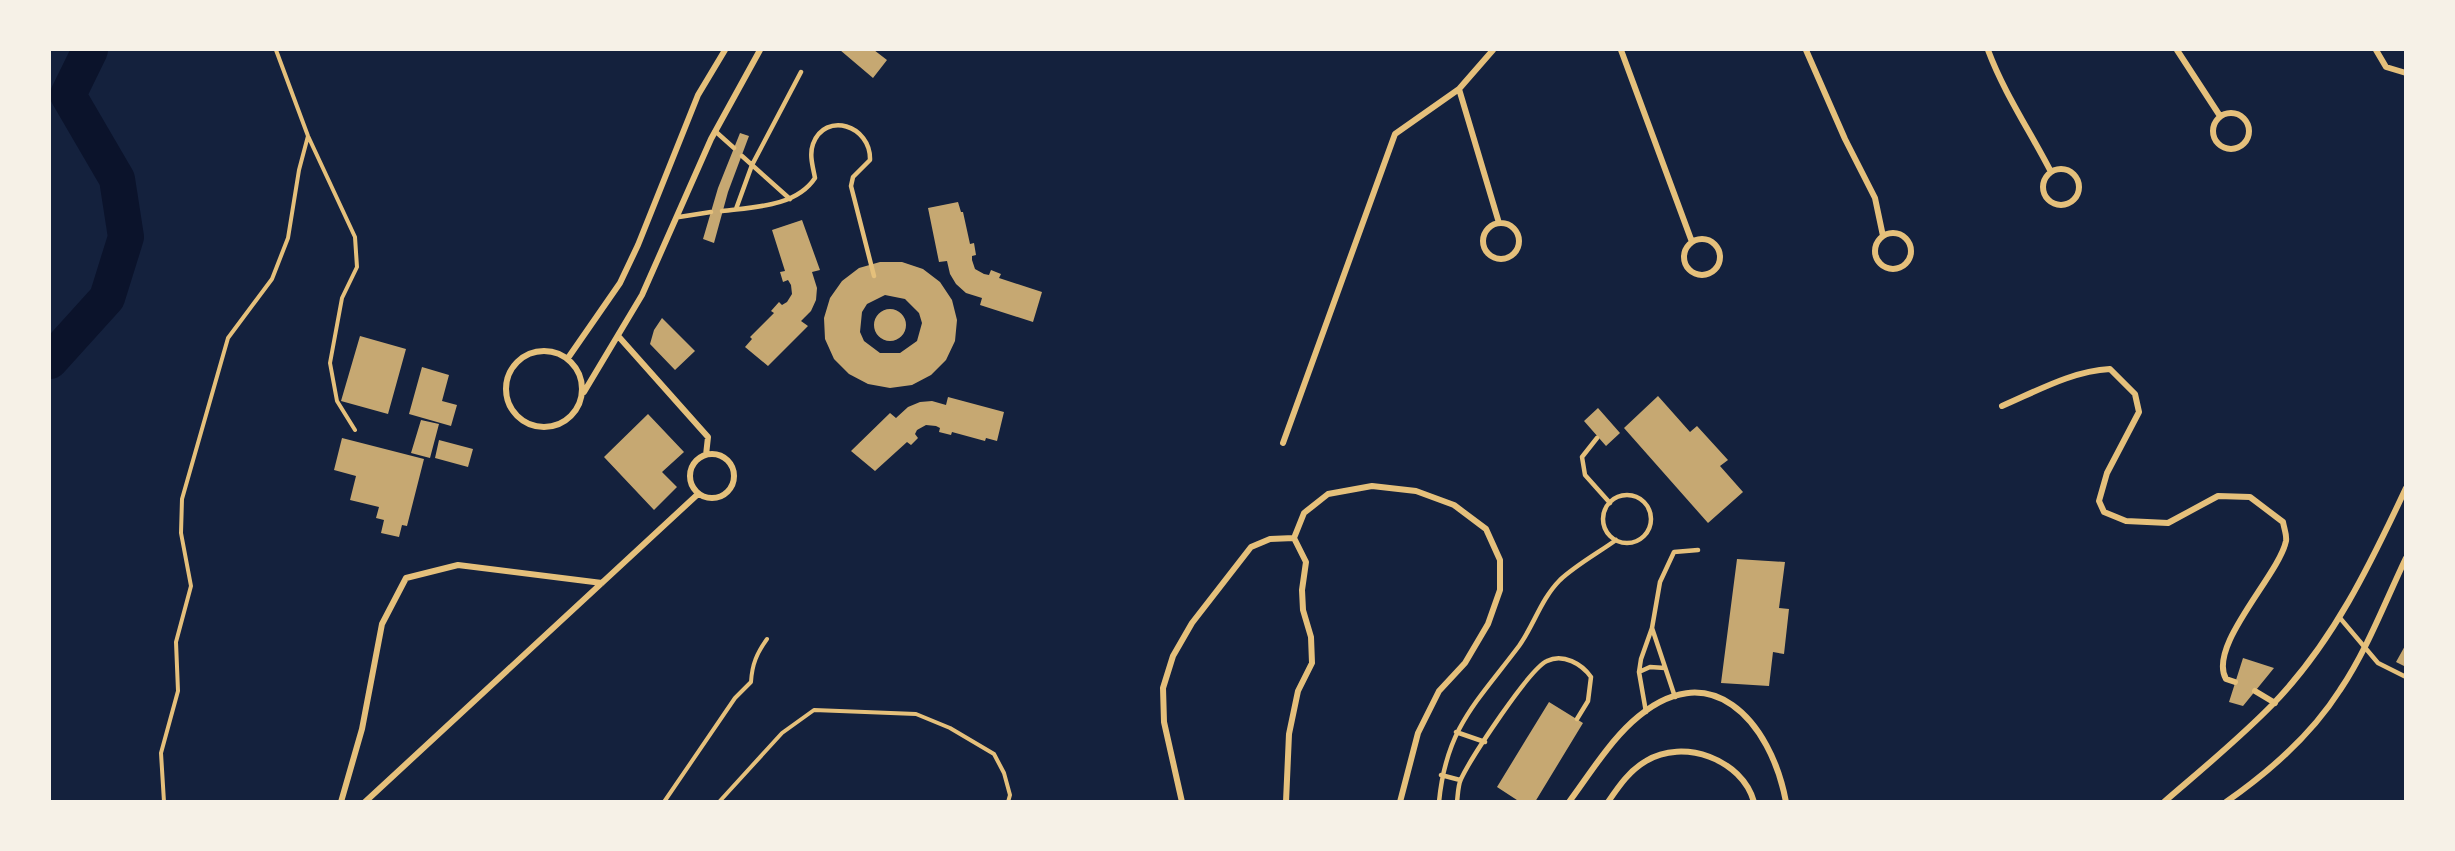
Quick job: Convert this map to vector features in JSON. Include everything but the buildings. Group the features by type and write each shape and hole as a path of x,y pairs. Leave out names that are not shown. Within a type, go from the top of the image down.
{"street":[{"path":"568,358 620,283 638,245 698,95 725,50"},
{"path":"584,392 581,377 568,358 548,350 532,351 519,359 508,378 507,400 514,414 526,423 541,427 556,426 569,418 578,406 642,295 716,131 760,50"},
{"path":"1283,443 1395,134 1459,89 1493,50"},
{"path":"1621,50 1692,242"},
{"path":"1806,50 1845,139 1875,198 1883,236"},
{"path":"1988,50 2000,82 2024,118 2051,172"},
{"path":"2177,50 2220,116"},
{"path":"2376,50 2386,67 2406,73"},
{"path":"1459,89 1499,223"},
{"path":"2238,114 2245,120 2249,136 2244,143 2228,148 2214,138 2212,130 2214,122 2220,116 2238,114"},
{"path":"2059,169 2076,176 2079,184 2075,200 2058,205 2044,195 2042,186 2051,172 2059,169"},
{"path":"1499,223 1508,224 1519,237 1514,253 1507,258 1489,255 1484,249 1482,240 1484,232 1499,223"},
{"path":"1891,233 1907,240 1911,256 1906,264 1899,268 1881,265 1876,259 1874,250 1876,242 1883,236 1891,233"},
{"path":"1710,241 1717,246 1720,262 1716,269 1699,275 1686,265 1683,256 1692,242 1710,241"},
{"path":"619,337 708,437 706,455"},
{"path":"2002,406 2068,377 2095,370 2110,369 2135,394 2139,412 2107,473 2099,501 2104,512 2126,521 2168,524 2218,496 2250,497 2283,522 2286,539 2278,561 2245,609 2223,660 2221,671 2226,679 2235,682"},
{"path":"715,454 727,461 734,474 731,488 712,499 698,494 690,482 690,474 695,461 706,455 715,454"},
{"path":"1293,538 1304,513 1328,494 1372,486 1416,491 1454,505 1486,529 1500,560 1500,590 1488,624 1465,663 1439,691 1423,722 1404,780 1400,801"},
{"path":"2164,801 2275,702 2340,618 2377,552 2406,488"},
{"path":"365,801 698,494"},
{"path":"1182,801 1164,722 1163,688 1173,656 1192,622 1251,547 1270,539 1293,538"},
{"path":"1286,801 1289,734 1298,691 1312,663 1311,637 1303,610 1302,590 1306,562 1293,538"},
{"path":"2226,801 2277,761 2314,725 2341,690 2406,558"},
{"path":"341,801 362,729 382,624 406,578 458,565 602,583"},
{"path":"2255,691 2275,702"},
{"path":"1569,801 1632,722 1660,701 1689,693 1714,694 1732,702 1748,716 1763,738 1778,768 1786,801"},
{"path":"1608,801 1628,775 1648,759 1698,752 1723,761 1739,778 1754,801"}],"lane":[{"path":"736,209 752,165 801,72"},
{"path":"722,211 790,199 815,178 811,153 818,136 825,130 844,126 862,134 868,141 870,160 853,177 851,186 874,276"},
{"path":"716,131 734,148"},
{"path":"742,156 790,199"},
{"path":"679,217 711,212"},
{"path":"1597,438 1582,457 1585,475 1610,502"},
{"path":"1630,494 1646,502 1653,518 1648,533 1633,542 1616,540 1604,528 1603,512 1613,498 1630,494"},
{"path":"1439,801 1442,775 1456,732 1488,682 1520,645 1540,608 1560,581 1616,540"},
{"path":"1646,712 1640,672 1652,628 1660,582 1674,552 1698,550"},
{"path":"2340,618 2378,663 2406,676"},
{"path":"1652,628 1675,697"},
{"path":"1457,801 1460,780 1516,695 1547,661 1560,658 1574,662 1586,670 1591,678 1588,701 1577,719"},
{"path":"1640,672 1650,667 1665,668"},
{"path":"1456,732 1485,742"},
{"path":"1442,775 1460,780"}],"path":[{"path":"276,50 308,136 355,237 357,267 342,298 330,363 337,401 355,430"},
{"path":"164,801 161,753 178,691 176,642 191,586 181,533 182,498 228,338 272,279 288,238 299,170 308,136"},
{"path":"664,801 735,698 752,682 752,668 756,654 767,639"},
{"path":"719,801 782,733 814,710 916,714 950,728 994,754 1004,773 1010,795 1008,801"}],"waterway":[{"path":"50,361 107,298 126,237 117,179 68,95 90,50"}]}
